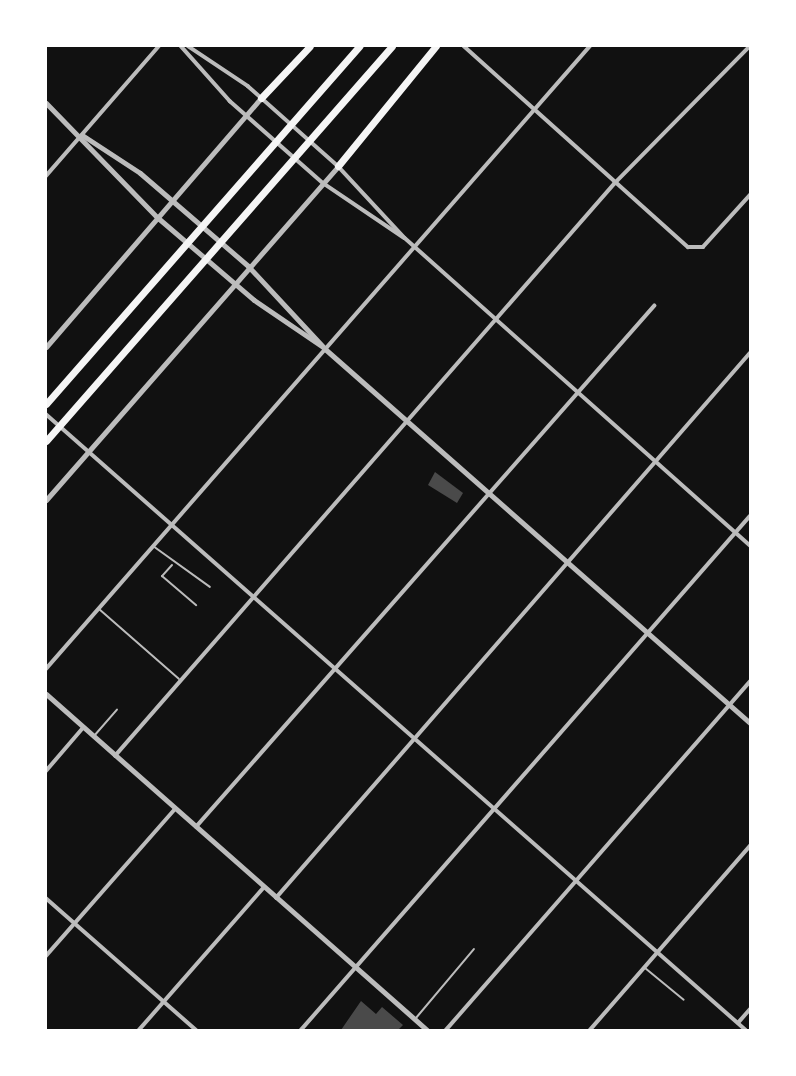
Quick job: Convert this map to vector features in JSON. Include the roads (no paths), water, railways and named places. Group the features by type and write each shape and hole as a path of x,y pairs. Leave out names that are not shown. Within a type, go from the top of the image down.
{"highway":[{"path":"261,99 310,46"},
{"path":"46,404 359,46"},
{"path":"46,441 392,46"},
{"path":"338,166 436,46"}],"street":[{"path":"46,176 159,46"},
{"path":"181,46 246,116 323,183 405,238"},
{"path":"188,46 261,99 338,166 405,238 751,545"},
{"path":"464,46 532,112 695,250 751,195"},
{"path":"46,669 590,46"},
{"path":"115,755 614,184 750,46"},
{"path":"46,347 261,99"},
{"path":"46,103 82,135 158,218 234,282 325,349 751,723"},
{"path":"82,135 173,200 248,266 325,349"},
{"path":"46,500 338,166"},
{"path":"196,827 488,491 579,394 654,306"},
{"path":"276,898 751,353"},
{"path":"46,414 746,1031"},
{"path":"301,1031 751,516"},
{"path":"446,1031 751,682"},
{"path":"46,695 427,1031"},
{"path":"46,771 83,727"},
{"path":"46,956 175,808"},
{"path":"590,1031 751,846"},
{"path":"139,1031 264,887"},
{"path":"46,898 196,1031"},
{"path":"738,1023 751,1009"}],"lane":[{"path":"153,545 173,564"},
{"path":"196,605 162,576 177,559 210,587"},
{"path":"98,608 180,679"},
{"path":"93,737 117,710"},
{"path":"414,1019 474,949"},
{"path":"645,968 684,1000"}]}
